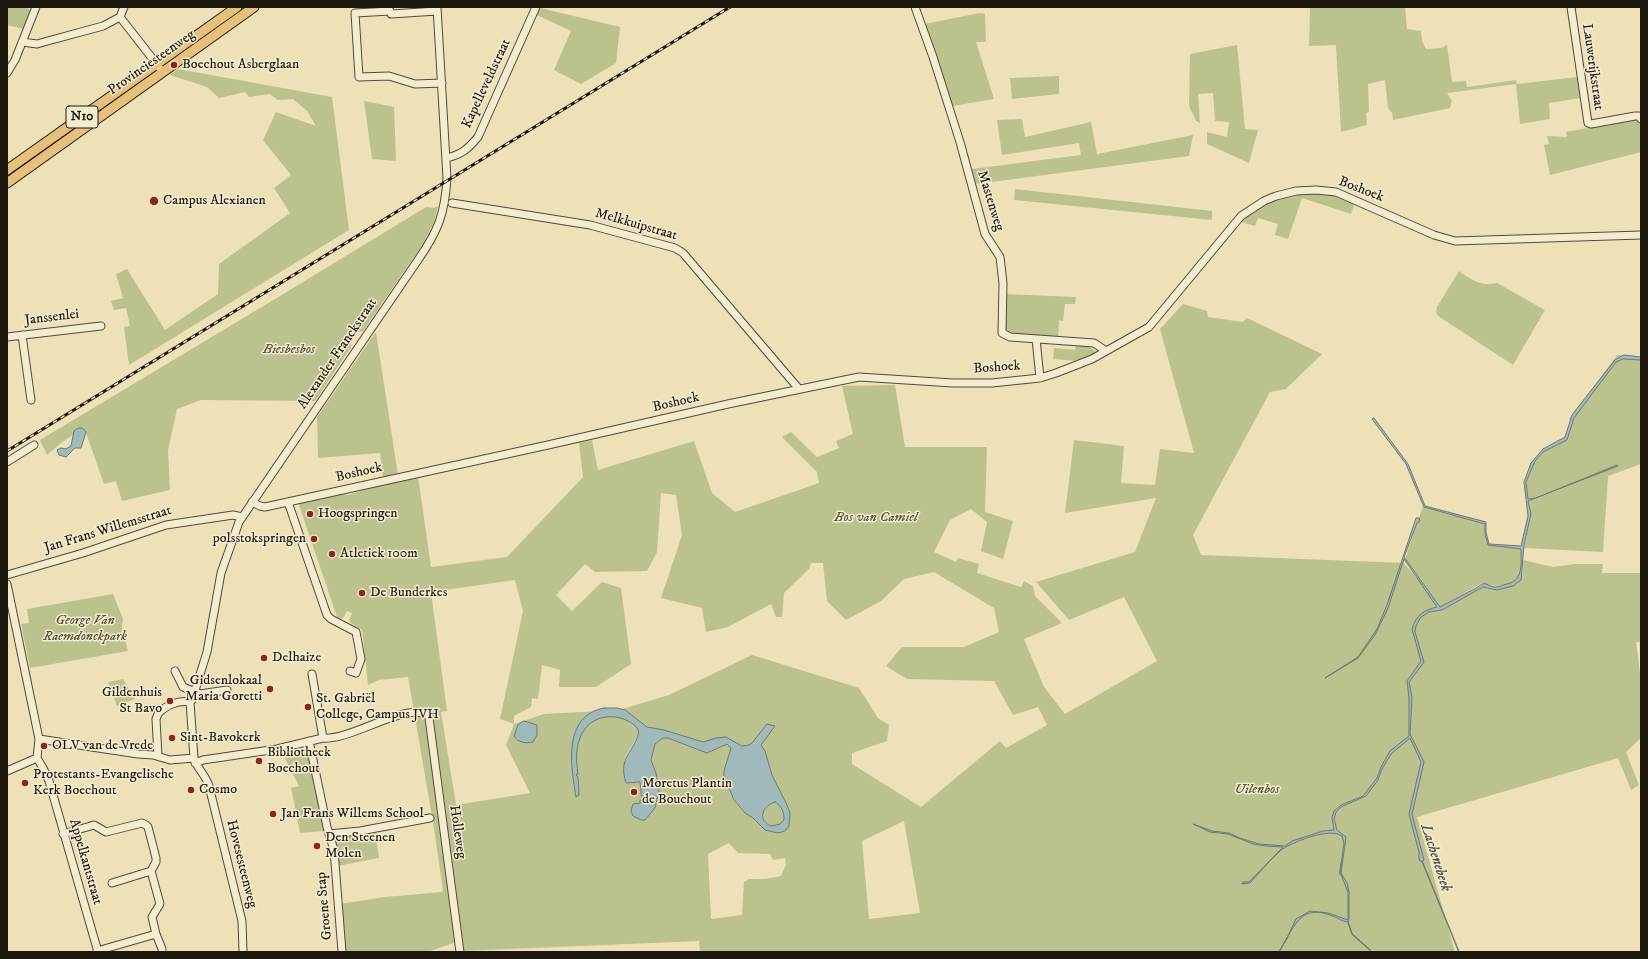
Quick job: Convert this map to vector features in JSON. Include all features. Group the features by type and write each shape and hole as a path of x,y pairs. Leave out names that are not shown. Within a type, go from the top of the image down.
{"main road":[{"name":"Provinciesteenweg","path":"7,170 237,7"},
{"name":"Provinciesteenweg","path":"7,183 254,7"}],"street":[{"path":"7,73 15,60 36,7"},
{"path":"22,42 37,44 103,26 120,17 124,7"},
{"name":"Kapelleveldstraat","path":"446,158 460,154 478,137 536,7"},
{"name":"Mastenweg","path":"915,7 958,135 985,234 1000,257 1003,284 1002,333 1010,337 1036,339"},
{"name":"Lauwerijkstraat","path":"1571,7 1588,123 1591,124 1635,116 1639,116 1641,119"},
{"path":"437,9 391,14 390,11 355,13 359,77 389,76 415,84 442,83"},
{"name":"Alexander Franckstraat","path":"190,702 207,652 221,573 242,517 433,237 438,227 445,204 447,178 437,9"},
{"path":"120,17 155,64 163,72"},
{"name":"Boshoek","path":"252,502 262,507 288,502 859,377 975,383 1004,383 1040,378 1079,365 1149,327 1242,216 1264,201 1296,191 1316,190 1336,192 1434,235 1454,241 1641,235"},
{"name":"Melkkuipstraat","path":"452,203 590,225 675,248 683,253 799,389"},
{"name":"Janssenlei","path":"7,337 101,326"},
{"path":"22,335 31,400"},
{"path":"1040,378 1036,339 1094,343 1106,351"},
{"path":"7,462 34,446"},
{"path":"288,502 327,615 331,619 354,630 358,634 361,659 356,673"},
{"name":"Jan Frans Willemsstraat","path":"7,575 73,556 166,525 233,515 242,517"},
{"path":"7,584 39,739 37,758 7,771"},
{"path":"175,671 183,687 200,694 227,690"},
{"path":"39,739 158,756 170,760 195,761 277,749 309,742 323,738 312,674"},
{"path":"158,756 156,719 158,714 173,704 190,702 195,761"},
{"name":"Holleweg","path":"323,738 347,734 393,716 424,712 429,716 460,952"},
{"name":"Groene Stap","path":"309,742 329,834 334,850 342,952"},
{"name":"Appelkantstraat","path":"37,758 48,781 98,951"},
{"name":"Hovesesteenweg","path":"195,761 208,782 242,922 244,936 243,952"},
{"path":"329,834 360,831 430,818"},
{"path":"63,834 94,825 106,832 144,823 148,827 156,862 151,871 112,883"},
{"path":"151,871 160,904 152,918 162,949"},
{"path":"98,951 156,934"}],"green space":[{"path":"7,7 29,7 28,9 31,10 24,29 7,25"},
{"path":"1310,7 1405,7 1407,29 1421,31 1422,41 1426,49 1441,48 1447,45 1452,82 1466,81 1467,87 1516,80 1517,84 1577,77 1581,98 1549,103 1550,119 1520,124 1516,84 1447,93 1452,101 1450,108 1393,120 1392,113 1388,108 1385,80 1368,84 1369,112 1366,113 1367,125 1341,132 1336,45 1309,46"},
{"path":"540,8 620,27 616,63 581,84 554,70 571,31 537,15"},
{"path":"980,13 985,14 986,42 976,42 994,99 953,106 925,24"},
{"path":"1237,45 1245,129 1258,130 1249,163 1207,144 1207,132 1227,137 1229,122 1215,121 1213,93 1198,94 1200,123 1196,121 1189,106 1190,54"},
{"path":"178,69 332,97 349,230 129,365 124,327 130,326 126,308 114,310 111,301 123,298 116,274 127,269 165,330 218,294 219,264 290,213 274,188 291,175 263,140 276,112 316,126 307,111 293,99 278,100 270,94 249,97 245,92 219,98 207,87 170,75"},
{"path":"1059,76 1059,94 1012,99 1010,78"},
{"path":"364,101 394,107 396,161 372,159"},
{"path":"1022,119 1025,137 1091,122 1097,154 1193,135 1189,156 976,184 972,169 1081,155 1079,143 1002,155 997,120"},
{"path":"1635,119 1639,121 1641,128 1641,152 1550,175 1544,145 1549,144 1547,136 1567,137 1566,132"},
{"path":"1015,189 1212,211 1212,220 1014,200"},
{"path":"1316,193 1339,196 1355,202 1351,214 1302,198 1288,239 1275,235 1278,224 1258,218 1255,226 1241,222 1257,208 1275,200 1295,195"},
{"name":"Biesbesbos","path":"438,206 434,222 423,244 363,331 352,333 351,347 315,401 201,400 177,409 168,450 170,490 122,501 116,481 104,484 84,427 47,455 40,440 426,207 434,208"},
{"path":"1459,271 1477,282 1487,284 1497,283 1545,310 1513,365 1438,316 1436,312 1437,307"},
{"path":"1005,294 1076,297 1075,304 1065,304 1063,321 1059,320 1058,338 1013,335 1005,332"},
{"path":"1183,304 1207,311 1208,317 1243,322 1247,318 1322,354 1286,389 1270,392 1193,535 1201,555 1404,563 1434,599 1405,559 1423,506 1486,524 1485,534 1488,545 1521,549 1521,572 1515,581 1511,584 1501,586 1482,583 1441,607 1443,609 1483,587 1491,589 1513,586 1518,583 1522,577 1523,560 1553,567 1574,564 1603,564 1602,573 1641,573 1641,642 1636,642 1641,681 1641,738 1626,752 1639,785 1631,790 1618,758 1417,817 1455,952 700,952 699,941 462,951 460,941 427,952 342,952 340,904 385,897 442,892 443,890 408,677 379,680 368,685 362,630 349,620 352,613 347,611 341,619 337,617 299,505 304,501 345,494 348,495 418,476 431,567 507,557 583,477 579,442 592,440 598,470 694,441 712,493 735,512 819,483 817,472 782,437 791,432 817,457 839,448 836,441 853,434 842,386 895,385 905,447 987,447 985,512 1013,521 1003,559 981,551 987,522 971,509 950,520 934,552 956,562 958,558 979,564 977,573 1021,587 1024,581 1033,586 1035,596 1062,623 1024,639 1044,687 1065,714 1157,661 1124,597 1069,620 1036,582 1135,552 1156,498 1065,513 1074,440 1124,446 1121,483 1155,485 1160,449 1194,453 1160,329","holes":["661,493 676,495 682,535 661,598 702,608 706,632 728,627 771,604 776,617 782,617 784,593 809,569 811,563 823,563 827,601 846,620 881,601 904,579 934,572 994,608 999,632 964,647 902,647 886,666 907,679 994,681 1013,715 1038,707 1047,725 1006,748 1000,741 921,807 852,764 852,753 887,741 889,725 878,718 859,688 752,655 669,695 619,710 544,714 514,724 514,716 531,707 532,698 538,699 542,665 560,670 559,687 596,687 631,664 621,588 602,582 572,611 556,595 585,564 595,572 647,571 657,552","515,580 523,611 500,719 514,724 506,745 530,793 456,805 441,712 447,711 431,592","767,724 774,726 761,745 765,751 772,775 790,813 785,831 774,832 767,830 736,803 732,797 724,771 731,748 727,744 707,753 668,738 663,738 655,744 651,759 659,784 657,802 641,820 633,816 631,811 633,804 640,803 642,800 640,782 626,783 624,764 626,756 639,732 647,727 664,730 703,742 716,738 742,746 752,743","904,821 920,913 869,919 862,841","729,843 738,853 770,854 773,860 785,858 786,865 781,876 765,879 749,879 744,882 742,915 711,919 708,854"]},
{"path":"376,332 398,475 383,477 380,453 318,458 317,417"},
{"path":"1076,346 1090,347 1096,353 1079,361 1053,359 1054,348 1075,350"},
{"path":"1617,355 1641,357 1641,464 1608,476 1603,552 1524,548 1531,514 1528,501 1538,498 1618,466 1536,498 1528,499 1526,482 1535,461 1543,452 1568,438 1573,422 1569,419"},
{"name":"George Van Raemdonckpark","path":"113,594 123,619 122,627 128,651 30,668 21,624 29,623 27,609"},
{"path":"123,679 135,699 117,706 108,682"},
{"path":"308,749 325,831 300,833 291,788 299,786 285,759 287,753"},
{"path":"775,802 779,805 784,814 784,820 780,824 771,826 764,820 763,813 767,807"},
{"path":"375,830 379,858 337,866 332,839 334,836"}],"water":[{"path":"1624,355 1641,357 1641,360 1623,359 1616,362 1574,418 1567,440 1543,452 1535,461 1526,482 1528,499 1536,498 1528,501 1531,514 1524,545 1521,580 1513,586 1497,590 1483,587 1442,610 1429,612 1421,617 1416,626 1415,632 1424,662 1409,682 1412,698 1410,734 1424,762 1412,814 1424,860 1422,862 1419,860 1419,852 1409,814 1421,762 1410,738 1391,754 1382,769 1378,780 1366,796 1341,807 1336,812 1334,819 1337,830 1346,837 1341,873 1347,883 1349,892 1349,921 1344,921 1317,912 1310,913 1299,919 1286,940 1296,919 1310,911 1328,913 1348,920 1348,892 1340,872 1344,843 1342,836 1329,833 1320,834 1285,847 1250,883 1242,884 1243,882 1249,882 1283,847 1253,844 1228,834 1210,832 1193,824 1212,831 1229,833 1259,844 1285,846 1292,841 1323,831 1334,830 1332,818 1334,811 1341,805 1363,796 1377,778 1390,751 1409,736 1409,698 1407,681 1421,661 1412,629 1416,620 1421,614 1437,607 1404,559 1388,608 1375,635 1358,658 1325,678 1358,657 1377,629 1387,605 1416,518 1419,518 1420,521 1417,523 1404,557 1440,607 1482,584 1496,587 1512,582 1519,575 1521,565 1521,549 1488,545 1485,534 1485,524 1424,507 1406,464 1372,419 1374,418 1408,464 1425,506 1486,522 1486,532 1489,544 1521,546 1528,516 1524,482 1531,463 1543,449 1565,437 1572,415 1615,360"},
{"path":"79,428 83,428 86,432 81,448 75,448 66,457 59,455 57,450 61,448 66,449 71,446 74,431"},
{"path":"1617,465 1618,466 1542,496"},
{"path":"604,708 617,708 625,710 647,727 664,730 703,742 726,737 742,746 752,743 767,724 775,726 761,745 765,751 772,775 790,813 789,826 785,831 778,833 765,830 753,818 745,813 734,800 724,776 724,771 731,748 727,744 707,753 668,738 663,738 655,744 651,760 656,773 659,791 655,808 645,820 641,820 633,816 631,811 633,804 640,803 640,800 642,800 640,782 626,783 624,767 627,756 638,737 639,732 635,725 616,717 597,719 587,727 580,737 577,753 578,774 576,775 578,777 579,795 576,797 572,771 572,744 575,732 581,721 591,713","holes":["775,802 782,810 784,820 780,824 771,826 764,820 763,813 767,807"]},
{"path":"524,721 537,725 537,735 533,742 522,742 517,740 514,736 518,725"}],"waterway":[{"name":"Lachenebeek","path":"1422,861 1459,952"},
{"path":"1340,874 1341,864"},
{"path":"1348,922 1352,934 1370,950"},
{"path":"1279,952 1287,938"}],"railway":[{"path":"7,451 730,7"}],"place":[{"name":"Boechout Asberglaan","path":"174,65"},
{"name":"Campus Alexianen","path":"154,201"},
{"name":"Hoogspringen","path":"310,514"},
{"name":"polsstokspringen","path":"314,539"},
{"name":"Atletiek 100m","path":"332,554"},
{"name":"De Bunderkes","path":"362,593"},
{"name":"Delhaize","path":"264,658"},
{"name":"Gidsenlokaal Maria Goretti","path":"270,689"},
{"name":"Gildenhuis St Bavo","path":"170,701"},
{"name":"St. Gabriël College, Campus JVH","path":"308,707"},
{"name":"Sint-Bavokerk","path":"172,738"},
{"name":"OLV van de Vrede","path":"44,746"},
{"name":"Bibliotheek Boechout","path":"259,761"},
{"name":"Protestants-Evangelische Kerk Boechout","path":"25,783"},
{"name":"Cosmo","path":"191,790"},
{"name":"Moretus Plantin de Bouchout","path":"634,792"},
{"name":"Jan Frans Willems School","path":"273,814"},
{"name":"Den Steenen Molen","path":"317,846"}],"park label":[{"name":"Bos van Camiel","path":"876,518"},
{"name":"Uilenbos","path":"1257,790"}]}
